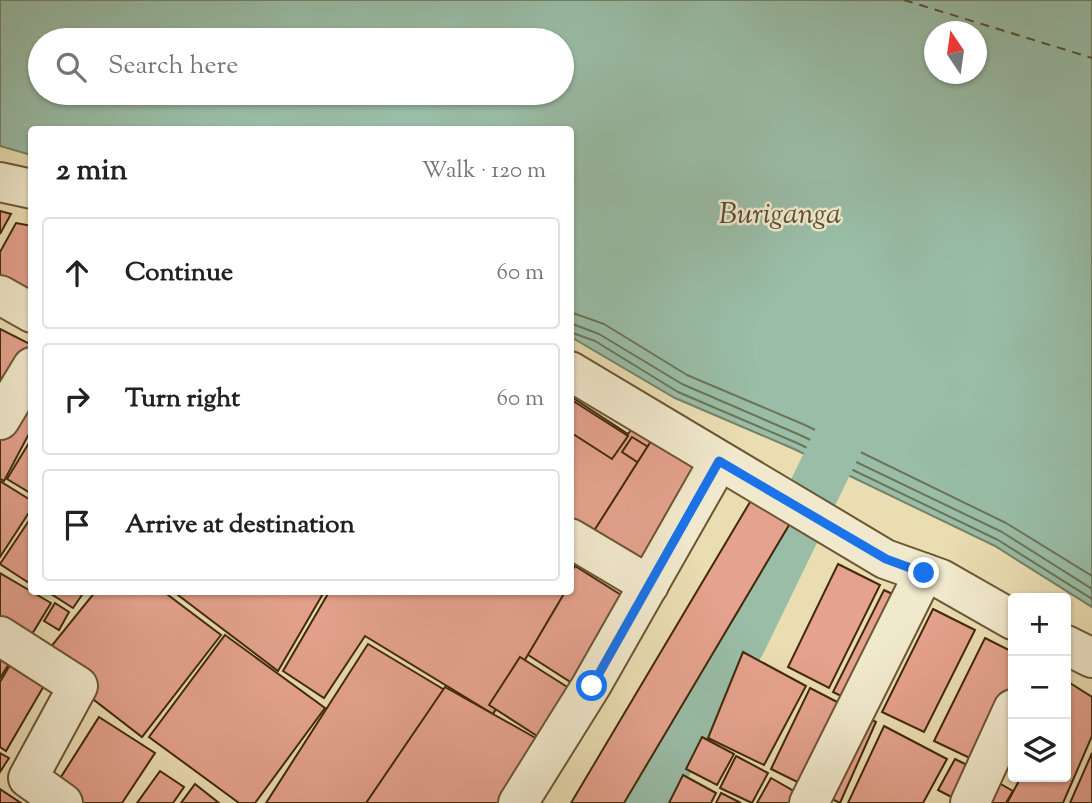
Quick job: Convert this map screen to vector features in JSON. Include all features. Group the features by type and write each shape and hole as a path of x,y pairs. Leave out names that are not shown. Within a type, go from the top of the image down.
{"street":[{"path":"0,182 28,188"},
{"path":"0,295 28,311"},
{"path":"574,372 886,559 924,573 1008,617"},
{"path":"0,420 28,374"},
{"path":"517,803 592,686 719,461"},
{"path":"574,540 649,585"},
{"path":"809,803 924,573"},
{"path":"0,636 78,686 28,778 64,803"},
{"path":"1071,648 1092,658"},
{"path":"970,803 1008,719"}],"water":[{"name":"Buriganga","path":"0,0 1092,0 1092,607 995,546 794,449 675,398 574,339 574,126 28,126 28,154 0,146"}],"building":[{"path":"0,211 11,214 0,234"},
{"path":"16,223 28,225 28,331 0,316 0,252"},
{"path":"0,329 28,343 28,436 4,481 0,479"},
{"path":"574,399 628,434 635,425 657,436 594,536 574,527"},
{"path":"574,402 628,436 612,459 574,435"},
{"path":"632,437 658,453 648,469 622,452"},
{"path":"653,438 708,473 640,579 585,545"},
{"path":"28,445 28,492 7,479"},
{"path":"0,481 28,498 28,514 0,557"},
{"path":"756,492 795,515 624,803 571,803"},
{"path":"28,522 28,582 0,564"},
{"path":"838,564 880,585 829,688 788,667"},
{"path":"574,568 637,605 583,690 522,651 557,595 574,595"},
{"path":"0,573 28,589 28,595 37,595 51,603 21,652 0,639"},
{"path":"884,590 926,610 875,713 833,692"},
{"path":"53,595 82,595 73,608"},
{"path":"93,595 168,595 221,635 142,737 41,659"},
{"path":"178,595 322,595 278,671"},
{"path":"327,595 563,595 493,714 365,636 324,698 283,671"},
{"path":"55,603 69,612 59,630 44,621"},
{"path":"933,609 975,630 924,732 882,712"},
{"path":"225,635 325,708 255,803 239,803 149,737"},
{"path":"985,638 1008,650 1008,696 976,761 934,741"},
{"path":"368,644 453,695 378,803 266,803"},
{"path":"0,647 14,656 0,678"},
{"path":"743,652 806,686 764,765 708,738"},
{"path":"17,653 52,672 6,751 0,747 0,682"},
{"path":"520,657 583,697 551,745 489,705"},
{"path":"1071,684 1092,697 1092,736 1063,803 1007,803 1018,782 1071,782"},
{"path":"445,687 548,745 512,803 366,803"},
{"path":"810,688 876,722 840,803 771,769"},
{"path":"99,717 155,753 122,803 53,803 47,799"},
{"path":"884,726 947,759 923,803 848,803"},
{"path":"702,737 734,754 717,785 686,769"},
{"path":"0,753 9,758 0,772"},
{"path":"1092,753 1092,803 1070,803"},
{"path":"736,756 768,773 752,803 720,788"},
{"path":"955,759 987,775 963,803 938,790"},
{"path":"160,771 184,787 173,803 137,803"},
{"path":"683,775 716,793 711,803 669,803"},
{"path":"771,778 815,803 757,803"},
{"path":"992,779 1013,791 1006,803 978,803"},
{"path":"195,784 219,803 181,803"},
{"path":"0,789 21,803 0,803"},
{"path":"721,793 741,803 716,803"}],"waterway":[{"path":"643,803 741,641 856,404"}],"ferry route":[{"path":"904,0 1092,58"}],"route":[{"path":"592,686 719,461 886,559 924,573"}]}
